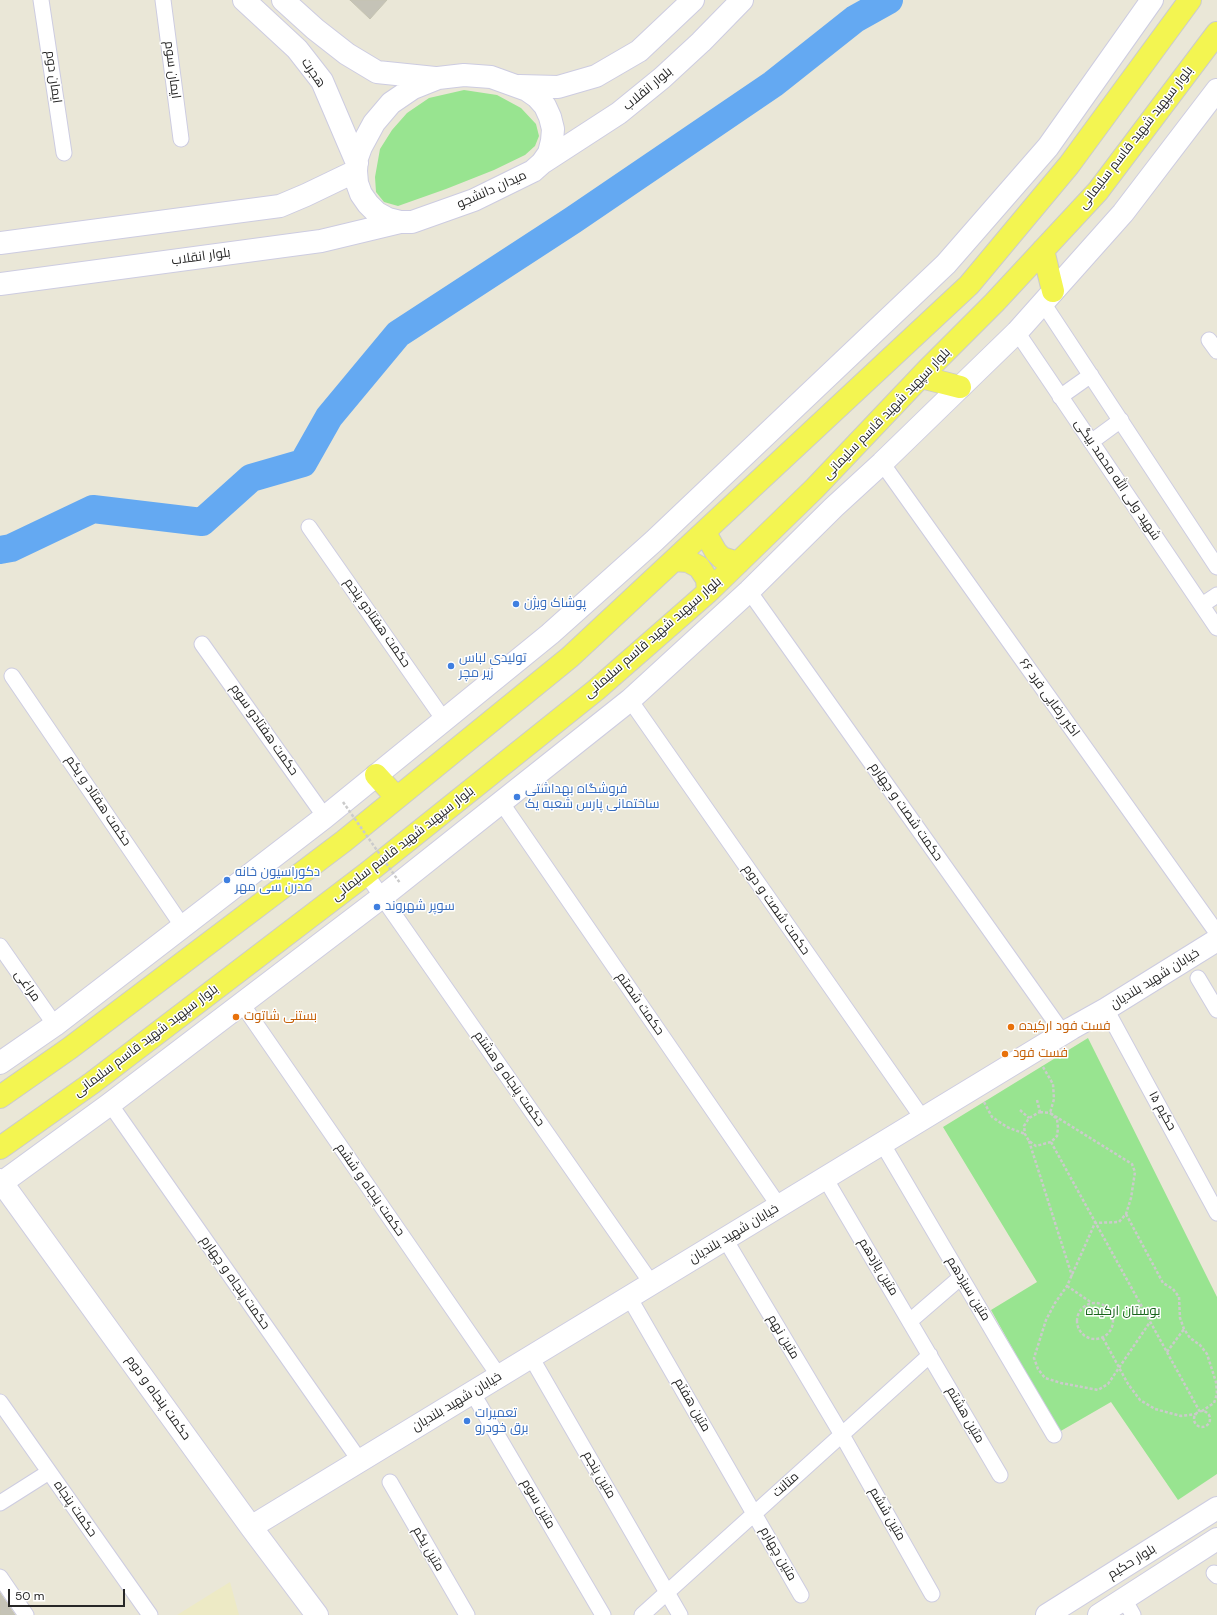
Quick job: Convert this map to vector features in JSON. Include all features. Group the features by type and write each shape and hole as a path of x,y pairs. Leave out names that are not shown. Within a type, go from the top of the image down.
{"main road":[{"path":"0,1097 70,1048 344,841 570,657 969,285 1069,165 1190,0"},
{"name":"بلوار سپهبد شهید قاسم سلیمانی","path":"0,1148 92,1083 366,874 596,690 708,592 815,488 994,303 1098,191 1217,33"},
{"path":"1043,250 1048,297"},
{"path":"921,377 960,387"},
{"path":"707,530 711,546 716,552 722,558 738,563"},
{"path":"674,560 688,561 699,568 707,579 708,592"},
{"path":"376,775 397,798"}],"street":[{"name":"ایمان دوم","path":"41,0 64,153"},
{"name":"ایمان سوم","path":"164,0 181,139"},
{"name":"هجرت","path":"244,0 297,49 322,81 356,167"},
{"path":"283,0 315,29 347,54 377,72 438,78"},
{"path":"516,86 558,87 596,76 639,51 693,0"},
{"name":"بلوار انقلاب","path":"542,163 619,113 662,78 701,42 742,0"},
{"path":"0,1063 55,1025 325,817 550,634 654,541 946,264 1048,147 1152,0"},
{"name":"میدان دانشجو","path":"464,74 491,77 527,90 537,97 545,106 550,117 553,129 549,153 542,163 533,171 474,200 412,222 400,222 388,219 377,213 368,204 361,194 357,183 356,167 362,147 374,124 391,104 413,88 438,78 464,74"},
{"path":"1,1182 110,1104 382,897 630,700 749,591 1016,332 1123,213 1217,90"},
{"path":"0,243 280,206 356,167"},
{"name":"بلوار انقلاب","path":"0,284 320,241 400,222"},
{"path":"1048,297 1092,375 1217,567"},
{"name":"شهید ولی الله محمد بیگی","path":"1016,332 1217,628"},
{"path":"1060,396 1092,375"},
{"path":"1091,442 1121,420"},
{"name":"۶۶ اکبر رضایی فرد","path":"882,463 1217,933"},
{"name":"حکمت هفتادو پنجم","path":"309,527 444,720"},
{"name":"حکمت شصت و چهارم","path":"749,591 1063,1033"},
{"path":"1202,605 1217,595"},
{"name":"حکمت هفتادو سوم","path":"202,644 325,817"},
{"name":"حکمت هفتاد و یکم","path":"12,676 183,927"},
{"name":"حکمت شصت و دوم","path":"630,700 923,1119"},
{"name":"حکمت شصتم","path":"501,802 779,1206"},
{"name":"حکمت پنجاه و هشتم","path":"366,874 652,1284"},
{"name":"خیابان شهید بلندیان","path":"251,1527 1063,1033 1106,1009 1217,940"},
{"name":"مراغی","path":"0,946 55,1025"},
{"path":"1198,978 1217,1010"},
{"name":"حکمت پنجاه و ششم","path":"242,1004 499,1376"},
{"name":"حکیم ۱۵","path":"1106,1009 1215,1204"},
{"name":"حکمت پنجاه و چهارم","path":"110,1104 360,1461"},
{"name":"متین سیزدهم","path":"882,1143 1054,1435"},
{"name":"متین یازدهم","path":"825,1178 930,1355"},
{"name":"حکمت پنجاه و دوم","path":"1,1182 251,1527 317,1615"},
{"name":"متین نهم","path":"725,1239 842,1435"},
{"path":"910,1321 961,1277"},
{"name":"متین هفتم","path":"629,1297 755,1513"},
{"name":"متانت","path":"642,1615 930,1355"},
{"name":"متین هشتم","path":"930,1355 1000,1475"},
{"name":"متین پنجم","path":"531,1357 680,1615"},
{"name":"متین سوم","path":"472,1392 603,1615"},
{"name":"حکمت پنجاه","path":"0,1402 150,1615"},
{"name":"متین ششم","path":"842,1435 932,1594"},
{"path":"0,1503 49,1472"},
{"name":"متین یکم","path":"390,1482 467,1615"},
{"name":"بلوار حکیم","path":"1047,1615 1217,1508"},
{"name":"متین چهارم","path":"755,1513 801,1595"},
{"name":"بلوار حکیم","path":"1099,1615 1129,1607 1217,1539"},
{"path":"0,1577 26,1615"}],"path":[{"path":"343,802 400,883"},
{"path":"1034,1051 1052,1084 1054,1099 1050,1113"},
{"path":"975,1087 992,1117 1007,1127 1025,1134"},
{"path":"1038,1100 1040,1112"},
{"path":"1020,1110 1029,1118"},
{"path":"1072,1276 1029,1141 1025,1134 1024,1126 1029,1118 1040,1112 1050,1113 1132,1164 1135,1172 1134,1183 1126,1214 1119,1222 1096,1223"},
{"path":"1029,1141 1036,1146 1051,1142 1057,1136 1057,1119 1050,1113"},
{"path":"1051,1142 1201,1412 1210,1416 1210,1422 1207,1426 1202,1427 1196,1424 1196,1414"},
{"path":"1103,1338 1128,1384 1140,1400 1155,1409 1181,1416 1196,1414 1214,1403 1217,1394 1216,1382 1207,1354 1200,1345 1190,1338 1184,1329 1180,1314 1179,1297 1173,1289 1163,1283 1126,1214"},
{"path":"1096,1223 1072,1276 1055,1303 1044,1327 1034,1358 1038,1369 1045,1378 1068,1385 1098,1390 1108,1384 1150,1322"},
{"path":"1067,1286 1092,1304 1105,1306 1112,1314 1113,1320 1111,1330 1103,1338 1091,1339 1081,1332 1078,1327 1079,1314 1087,1306 1092,1304"},
{"path":"1167,1352 1184,1329"}],"shaded area":[{"path":"230,1582 239,1615 177,1615"}],"green space":[{"path":"464,90 497,95 521,108 536,124 539,136 535,146 525,155 494,170 446,189 398,206 384,202 376,192 375,177 380,149 392,130 407,113 429,98"},
{"name":"بوستان ارکیده","path":"1088,1038 1217,1297 1217,1474 1178,1500 1111,1402 1059,1432 991,1310 1037,1282 943,1127"}],"building":[{"path":"350,0 387,0 370,19"},
{"path":"0,1593 15,1615 0,1615"}],"waterway":[{"path":"0,550 11,548 93,509 202,522 251,478 303,463 329,417 398,334 573,220 773,84 855,19 889,0"}],"place":[{"name":"پوشاک ویژن","path":"516,604"},
{"name":"تولیدی لباس زیر مچر","path":"451,666"},
{"name":"فروشگاه بهداشتی ساختمانی پارس شعبه یک","path":"517,797"},
{"name":"دکوراسیون خانه مدرن سی مهر","path":"227,880"},
{"name":"سوپر شهروند","path":"377,907"},
{"name":"بستنی شاتوت","path":"236,1017"},
{"name":"فست فود ارکیده","path":"1011,1027"},
{"name":"فست فود","path":"1005,1054"},
{"name":"تعمیرات برق خودرو","path":"467,1421"}]}
